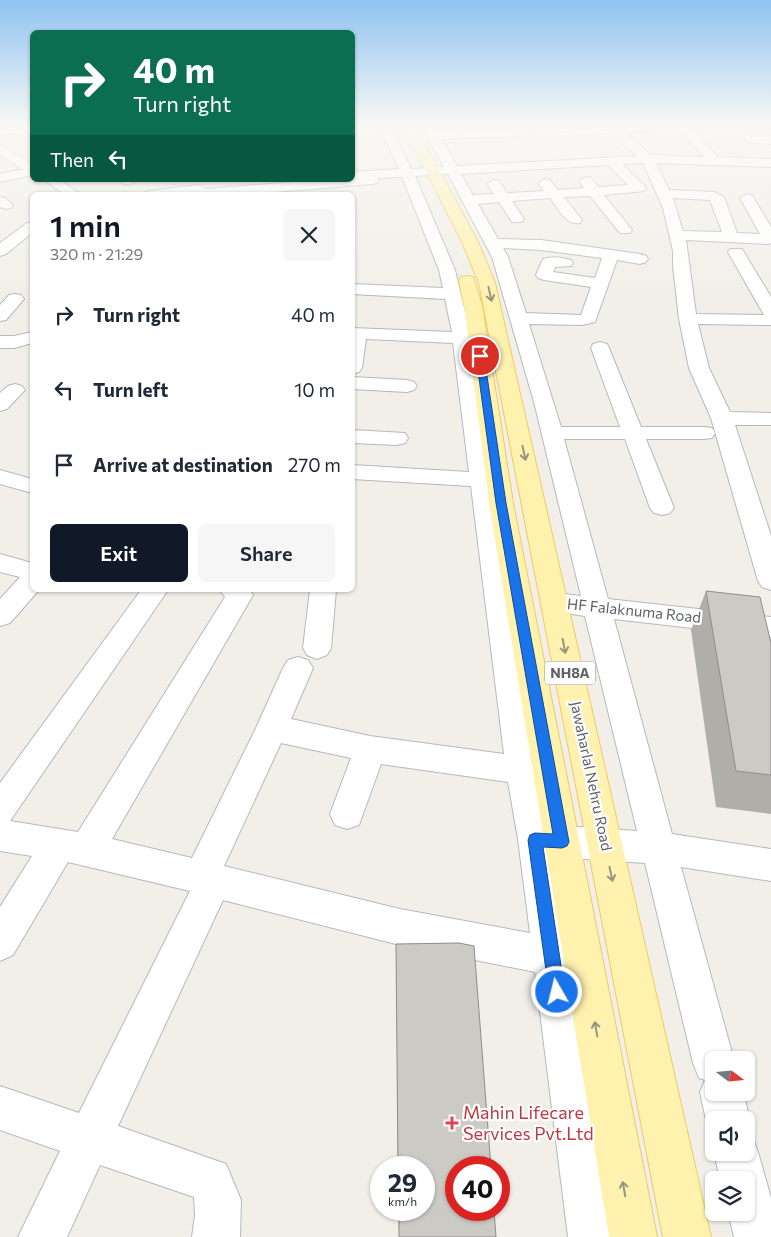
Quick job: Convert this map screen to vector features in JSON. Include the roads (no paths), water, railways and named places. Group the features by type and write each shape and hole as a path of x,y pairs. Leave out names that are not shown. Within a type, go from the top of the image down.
{"main road":[{"name":"Jawaharlal Nehru Road","path":"431,182 456,245 473,305 470,338 501,503 548,841"},
{"name":"Jawaharlal Nehru Road","path":"433,182 470,242 487,283 556,603 687,1237"},
{"path":"567,953 633,1237"}],"street":[{"path":"54,182 72,192"},
{"path":"173,192 257,182"},
{"path":"247,192 289,190 361,182"},
{"path":"430,182 452,294 470,338 482,480 522,770 548,841 567,953 592,1237"},
{"path":"441,182 468,200 500,257 519,318 552,433 711,1051"},
{"path":"492,182 517,219"},
{"path":"545,182 575,220"},
{"path":"586,182 625,230"},
{"path":"468,200 639,188 632,182"},
{"path":"665,182 674,192 688,318 699,368 722,418 771,581"},
{"path":"674,192 714,196 719,200 734,244 771,312"},
{"path":"678,235 734,244 769,238 747,198"},
{"path":"706,213 756,214"},
{"path":"1,249 30,227"},
{"path":"492,243 541,245 606,269"},
{"path":"568,256 549,262 544,275 606,269 640,259"},
{"path":"519,318 587,320 590,318 606,269"},
{"path":"355,288 376,283 414,285 452,294"},
{"path":"0,316 15,299"},
{"path":"688,318 771,320"},
{"path":"355,333 470,338"},
{"path":"0,342 14,342 30,338"},
{"path":"600,348 662,508"},
{"path":"355,383 406,386"},
{"path":"0,404 15,390"},
{"path":"722,418 771,419"},
{"path":"552,433 704,433"},
{"path":"355,436 396,438"},
{"path":"355,472 482,480"},
{"path":"0,477 30,485"},
{"path":"0,563 30,571"},
{"path":"0,616 30,583"},
{"path":"0,810 154,592"},
{"path":"0,942 73,846 240,595 238,592"},
{"path":"42,1237 89,1139 207,879 272,728 307,658 323,592"},
{"name":"HF Falaknuma Road","path":"556,603 771,627"},
{"path":"272,728 370,749 522,770"},
{"path":"347,814 370,749"},
{"path":"0,835 73,846 400,927 536,953 567,953"},
{"path":"548,841 659,848 771,866"},
{"path":"0,1108 210,1180 216,1188 219,1203 216,1237"},
{"path":"754,1221 758,1237"}],"place":[{"name":"Mahin Lifecare Services Pvt.Ltd","path":"452,1123"}]}
